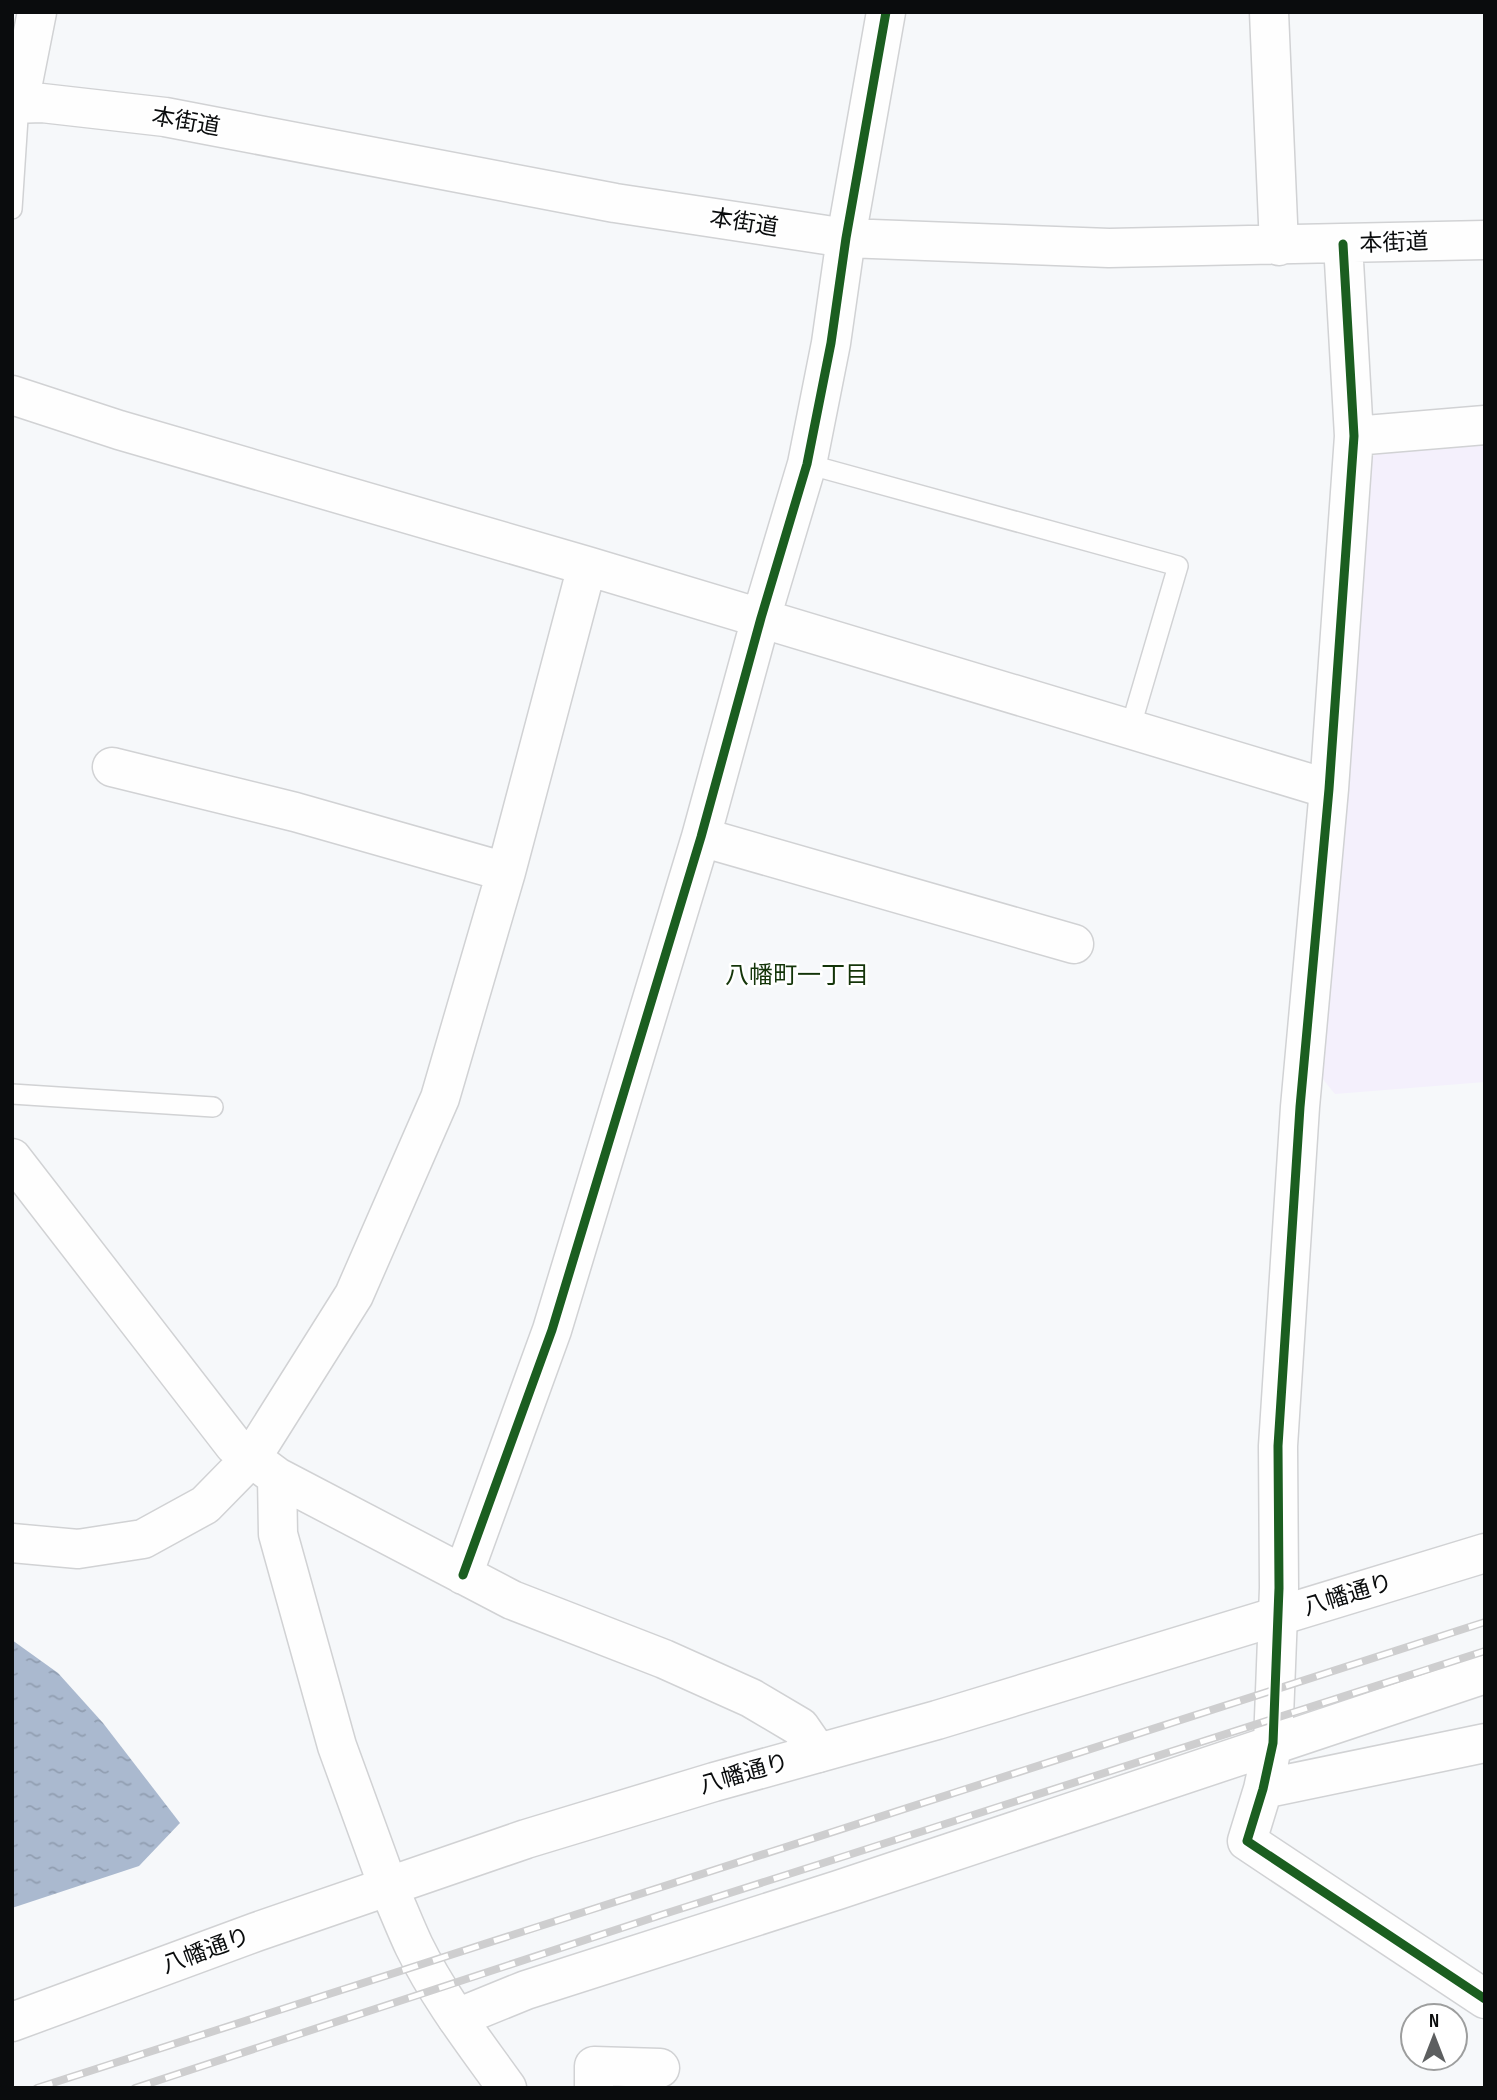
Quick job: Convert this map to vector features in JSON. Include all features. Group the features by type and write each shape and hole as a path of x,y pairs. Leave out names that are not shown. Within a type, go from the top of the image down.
{"street":[{"path":"16,104 37,12"},
{"path":"463,1575 552,1330 701,837 761,618 807,464 831,343 846,238 886,12"},
{"path":"1269,12 1279,246"},
{"name":"本街道","path":"16,104 43,103 165,117 615,203 846,238 1109,248 1485,240"},
{"path":"1343,244 1354,436 1329,789 1300,1107 1278,1447 1278,1616 1272,1743 1264,1789 1247,1842 1485,1999"},
{"path":"12,395 119,430 587,566 1329,789"},
{"path":"1354,436 1485,425"},
{"path":"12,1543 78,1549 143,1539 205,1505 264,1467 354,1295 440,1098 506,872 587,566"},
{"path":"112,767 295,812 506,872"},
{"path":"701,837 1074,944"},
{"path":"12,1157 234,1445 264,1467 512,1600 664,1659 751,1698 800,1727 818,1753"},
{"path":"264,1467 285,1561 337,1746 388,1886 415,1947 457,2018 507,2088"},
{"name":"八幡通り","path":"12,2022 526,1839 950,1716 1485,1553"},
{"path":"457,2018 526,1990 1485,1674"},
{"path":"1264,1789 1485,1743"},
{"path":"594,2088 594,2066 660,2068"}],"lane":[{"path":"12,209 16,104"},
{"path":"807,464 1178,566 1130,729"},
{"path":"12,1094 213,1107"}],"shaded area":[{"path":"1485,435 1485,1082 1335,1094 1318,1073 1366,464 1386,443"}],"water":[{"path":"12,1640 58,1673 103,1723 180,1823 139,1866 12,1908"}],"railway":[{"path":"37,2088 1485,1622"},
{"path":"135,2088 661,1915 1485,1651"}],"cycle path":[{"path":"463,1575 552,1330 701,837 761,618 807,464 831,343 846,238 886,12"},
{"path":"1343,244 1354,436 1329,789 1300,1107 1278,1446 1279,1588 1273,1743 1263,1789 1247,1841 1485,1999"}],"district":[{"name":"八幡町一丁目","path":"797,975"}]}
